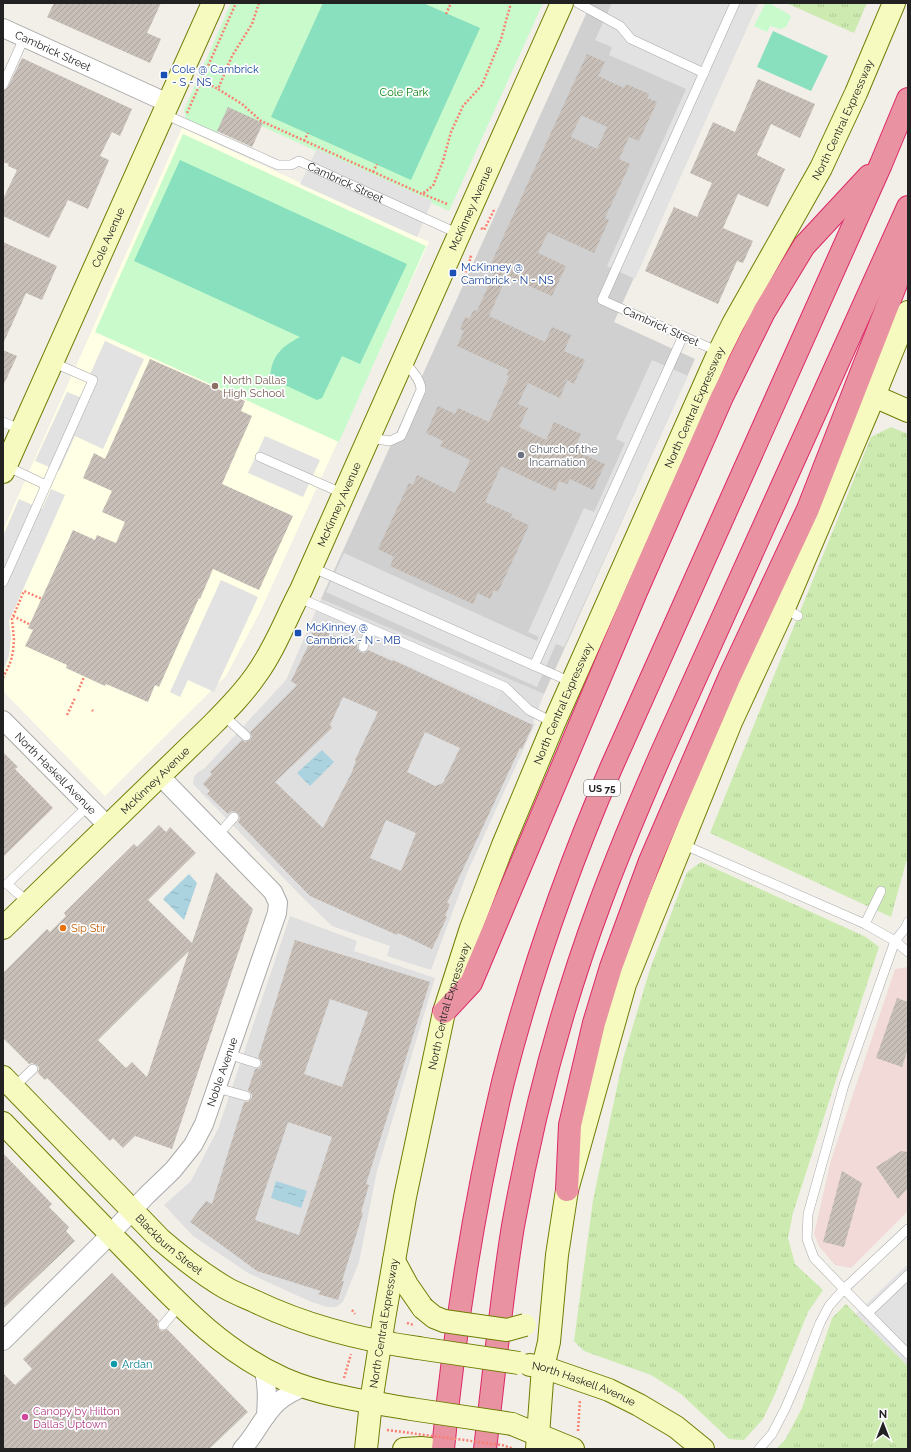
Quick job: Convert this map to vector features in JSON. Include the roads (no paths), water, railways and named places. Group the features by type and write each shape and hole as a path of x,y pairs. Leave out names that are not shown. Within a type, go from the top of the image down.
{"highway":[{"name":"US 75","path":"443,1449 461,1299 485,1163 511,1055 551,922 579,845 608,774 881,164 908,99"},
{"path":"444,1012 472,983 640,585 722,396 764,312 804,246 881,164"},
{"path":"485,1449 502,1302 514,1225 530,1144 551,1058 599,904 629,828 662,752 908,207"},
{"path":"568,1190 570,1125 594,1023 611,967 650,861 742,648 808,509 893,292 896,284 899,228"}],"street":[{"name":"Cole Avenue","path":"4,469 12,426 52,362 171,113 213,3"},
{"name":"McKinney Avenue","path":"3,928 223,715 257,675 297,597 344,494 562,3"},
{"name":"North Central Expressway","path":"366,1449 380,1343 412,1161 444,1012 474,921 503,845 571,682 719,352 733,324 821,168 856,93 894,3"},
{"name":"Cambrick Street","path":"3,28 171,113"},
{"path":"538,1442 544,1367 549,1342 558,1255 568,1190 625,984 731,722 791,612 908,312"},
{"path":"874,396 908,411"},
{"name":"North Haskell Avenue","path":"3,720 108,826"},
{"name":"Noble Avenue","path":"3,1341 173,1170 193,1145 204,1124 277,913 278,903 273,892 160,776"},
{"name":"Blackburn Street","path":"8,1082 132,1210 177,1253 197,1269 227,1289 268,1308 316,1326 380,1343"},
{"path":"3,1123 180,1305 221,1342 263,1368 305,1387 371,1402 512,1424 538,1442 575,1442"},
{"path":"394,1261 407,1285 423,1308 434,1317 444,1321 507,1330 525,1325 553,1309"},
{"name":"North Haskell Avenue","path":"380,1343 544,1367 609,1390 639,1405 676,1427 703,1449"},
{"path":"263,1368 267,1380 268,1392 266,1416"},
{"path":"242,1449 278,1402 293,1391 305,1387"},
{"path":"404,1449 430,1449"}],"lane":[{"path":"578,3 620,26 630,39 704,74 735,3"},
{"path":"3,85 24,38"},
{"name":"Cambrick Street","path":"704,74 602,300 719,352"},
{"name":"Cambrick Street","path":"171,113 278,165 291,165 299,161 459,234"},
{"path":"534,666 682,336"},
{"path":"368,438 390,441 401,436 421,390 421,385 418,379 404,361"},
{"path":"3,582 93,380 52,362"},
{"path":"260,457 344,494"},
{"path":"4,469 46,484"},
{"path":"311,566 571,682"},
{"path":"297,597 505,687 529,710 554,723"},
{"path":"363,648 370,629"},
{"path":"223,715 246,736"},
{"path":"29,903 7,884 88,806"},
{"path":"218,835 234,817"},
{"path":"682,844 865,924 895,941 908,952"},
{"path":"865,924 881,891"},
{"path":"908,922 895,941 844,1085 808,1214 807,1238 814,1258 908,1354"},
{"path":"228,1054 256,1063"},
{"path":"8,1082 33,1069"},
{"path":"216,1088 246,1096"},
{"path":"759,1449 772,1434 785,1409 820,1322 829,1306 844,1289 908,1229"},
{"path":"868,1313 908,1275"},
{"path":"163,1325 180,1305"}],"water":[{"path":"322,750 334,762 310,786 297,773"},
{"path":"189,874 197,883 184,920 163,899"},
{"path":"276,1181 307,1191 301,1208 271,1198"}],"place":[{"name":"Cole @ Cambrick - S - NS","path":"164,75"},
{"name":"McKinney @ Cambrick - N - NS","path":"453,273"},
{"name":"North Dallas High School","path":"215,386"},
{"name":"Church of the Incarnation","path":"521,455"},
{"name":"McKinney @ Cambrick - N - MB","path":"298,633"},
{"name":"Sip Stir","path":"63,928"},
{"name":"Ardan","path":"114,1364"},
{"name":"Canopy by Hilton Dallas Uptown","path":"25,1417"}],"park label":[{"name":"Cole Park","path":"404,92"}]}
